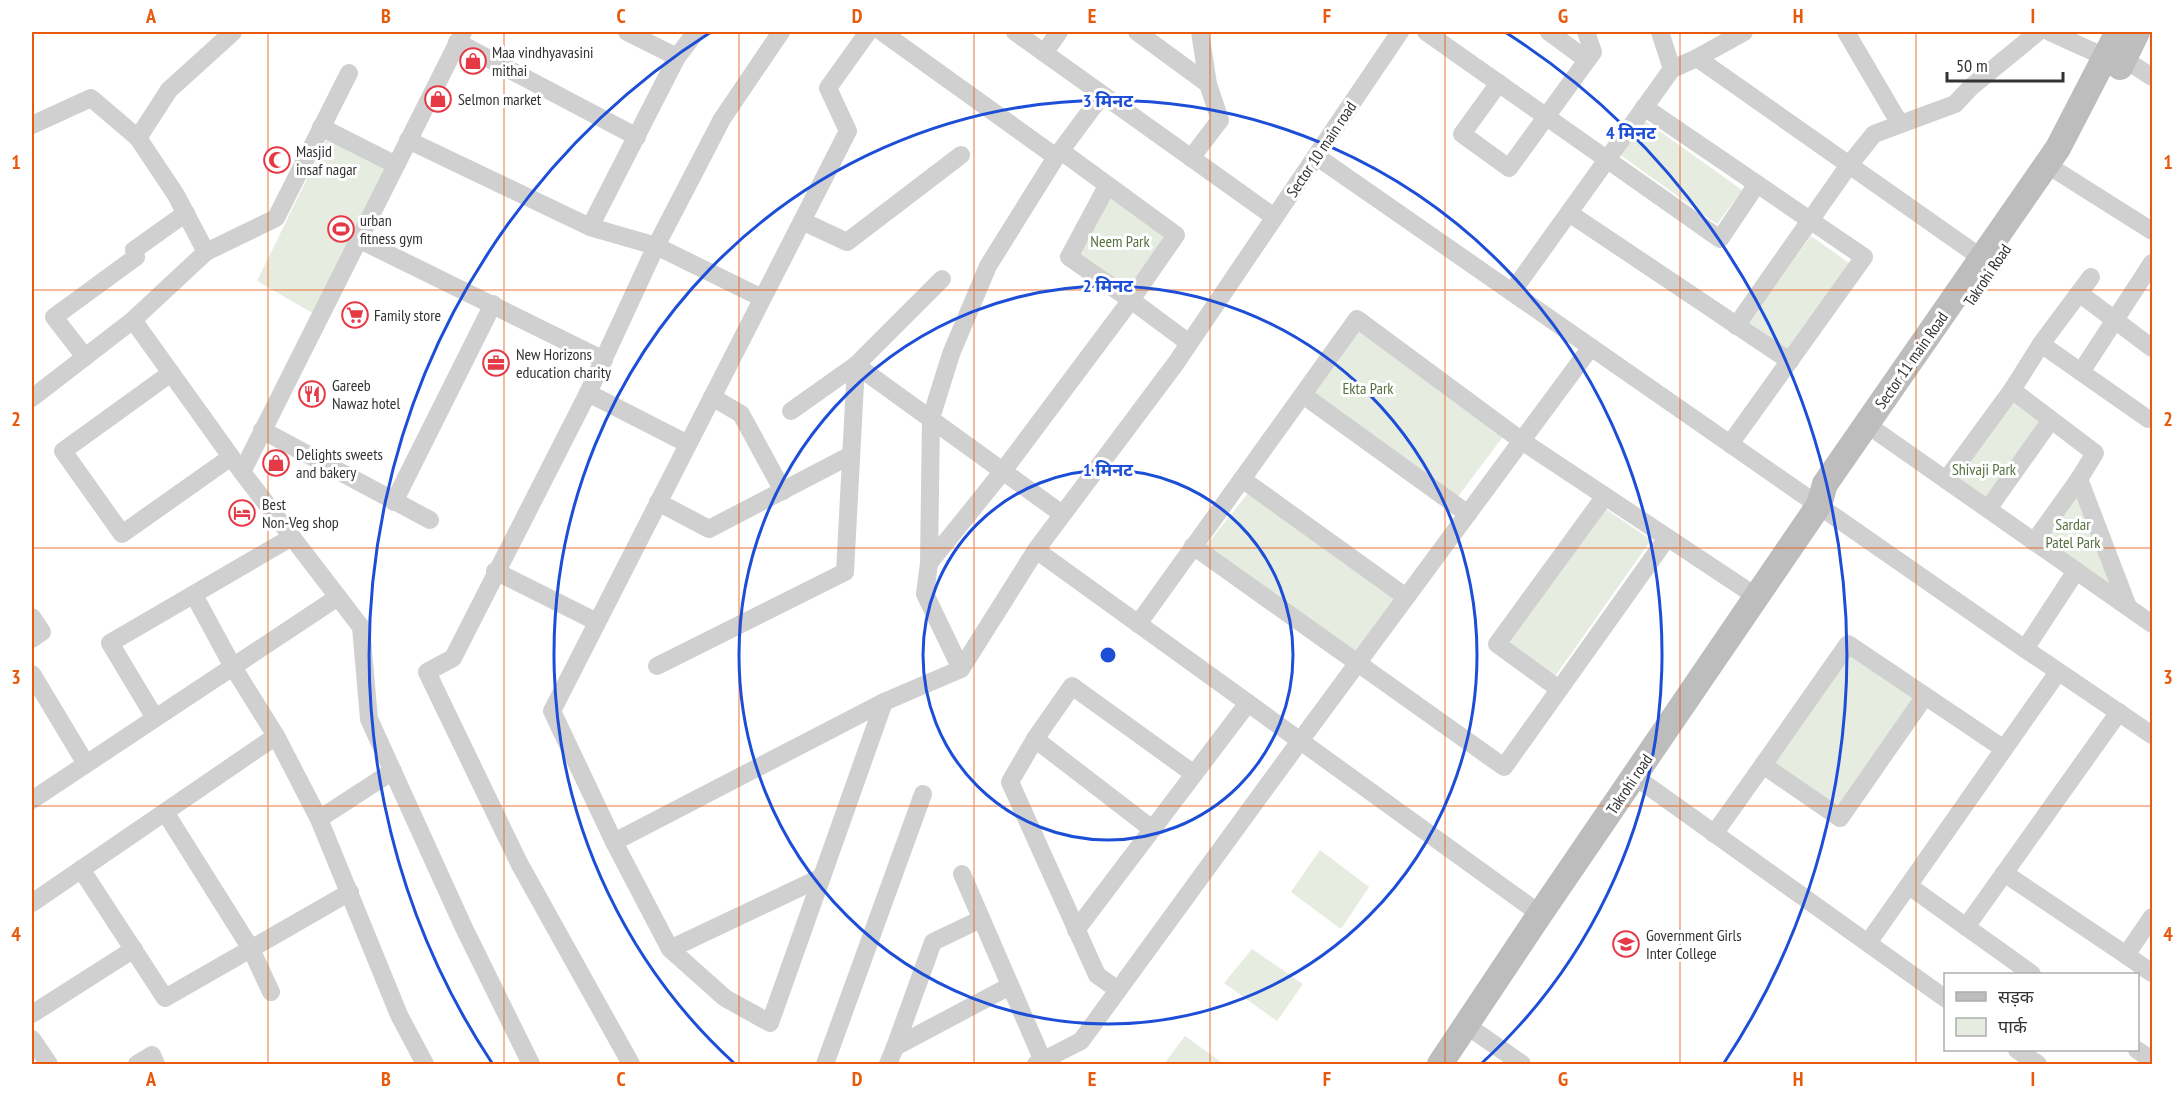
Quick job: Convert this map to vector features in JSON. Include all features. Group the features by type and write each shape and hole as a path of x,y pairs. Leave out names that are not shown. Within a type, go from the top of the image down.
{"street":[{"path":"138,138 169,90 233,32"},
{"path":"627,32 677,57"},
{"path":"590,227 677,57 696,32"},
{"path":"626,1063 519,863 427,672 453,658 495,571 588,393 656,246 722,118 781,32"},
{"path":"868,32 828,88 848,131 552,711 614,842 670,949 725,998 770,1023 884,702"},
{"path":"882,32 1176,235 1131,300 1003,471 929,563"},
{"path":"1015,32 1274,217"},
{"path":"1044,53 1059,32"},
{"path":"1137,32 1208,84"},
{"path":"1191,158 1220,120 1208,84 1200,32"},
{"name":"Sector 10 main road","path":"961,669 1036,550 1189,343 1400,32"},
{"path":"1426,32 1720,238 1757,184"},
{"path":"1549,32 1587,60"},
{"path":"1499,83 1462,134 1509,168 1593,52 1587,32"},
{"path":"1660,32 1672,69"},
{"path":"1512,292 1672,69 1744,32"},
{"path":"1846,32 1900,124"},
{"path":"1736,326 1848,165 1874,134 1955,104 1971,87 2038,32"},
{"path":"2050,32 2114,58 2152,77"},
{"name":"Sector 11 main Road","path":"1819,506 1825,484 1987,262 2114,58 2118,32"},
{"name":"Takrohi Road","path":"1819,506 1839,492 1987,262 2075,146 2114,58 2138,32"},
{"path":"171,373 63,451 122,534 236,464 262,430 460,37 637,137"},
{"path":"1697,58 1987,262"},
{"path":"32,398 133,320 206,252 276,218 349,73"},
{"path":"614,842 884,702 961,669 925,594 929,563 931,418 951,354 988,266 1058,154 1102,95"},
{"path":"32,125 91,98 106,108 138,138 186,213 206,252"},
{"path":"1644,107 1864,258 1730,444"},
{"path":"321,127 396,165"},
{"path":"408,140 590,227 656,246 762,298"},
{"path":"802,221 847,242 961,155"},
{"path":"1316,156 2152,735"},
{"path":"2058,171 2152,231"},
{"path":"1107,186 1069,257 1189,343"},
{"path":"85,357 54,317 136,257 134,250 186,213"},
{"path":"1569,213 1790,361"},
{"path":"358,239 603,360"},
{"path":"2081,372 2152,263"},
{"path":"1946,480 2091,277"},
{"path":"791,411 856,365 942,279"},
{"path":"2079,293 2152,348"},
{"path":"394,502 493,304"},
{"path":"1138,624 1357,319 1522,441 1756,597"},
{"path":"133,320 236,464 361,627 369,718 464,928 531,1065"},
{"path":"2041,344 2148,419"},
{"path":"962,874 1011,986 1040,1063 1081,1041 1591,347"},
{"path":"856,365 1062,514"},
{"path":"657,666 845,572 856,365"},
{"path":"2012,390 2095,453 2034,542"},
{"path":"588,393 688,444"},
{"path":"1303,395 1468,514"},
{"path":"712,397 741,414 783,490"},
{"path":"1988,509 2051,420"},
{"path":"262,430 430,520"},
{"path":"1879,433 2152,624"},
{"path":"658,502 709,529 851,455"},
{"path":"1242,479 1406,597"},
{"path":"2079,479 2128,607"},
{"path":"1559,688 1497,644 1605,496"},
{"name":"Takrohi road","path":"1440,1065 1540,914 1819,506"},
{"path":"155,718 110,643 292,537"},
{"path":"1193,546 1504,767 1667,538"},
{"path":"1036,550 1540,914"},
{"path":"495,571 597,622"},
{"path":"2025,649 2076,571"},
{"path":"194,595 233,667 276,736 319,819 399,1015 425,1065"},
{"path":"32,800 338,597"},
{"path":"32,617 42,632 32,639"},
{"path":"1714,834 1848,644 2004,749"},
{"path":"1868,943 2058,672"},
{"path":"32,674 86,764"},
{"path":"1118,990 1097,975 1010,782 1035,739 1072,686 1194,774"},
{"path":"1763,765 1840,818 1925,696"},
{"path":"1076,930 1248,703"},
{"path":"1966,927 2119,712"},
{"path":"32,903 276,736"},
{"path":"1035,739 1152,829"},
{"path":"319,819 393,771"},
{"path":"1634,776 1944,998"},
{"path":"825,1065 923,794"},
{"path":"165,812 251,949 271,992"},
{"path":"81,869 165,998 350,892"},
{"path":"2004,873 2152,973"},
{"path":"670,949 822,877"},
{"path":"1908,886 2029,973"},
{"path":"2126,955 2152,917"},
{"path":"888,1065 933,942 981,919"},
{"path":"32,1014 134,950"},
{"path":"895,1047 1011,986"},
{"path":"1466,1025 1522,1065"},
{"path":"32,1039 49,1065"},
{"path":"2018,1051 2038,1065"},
{"path":"2139,1051 2152,1060"},
{"path":"137,1065 152,1055 156,1065"}],"green space":[{"path":"1644,120 1742,190 1717,224 1619,154"},
{"path":"328,136 387,169 316,315 257,281"},
{"name":"Neem Park","path":"1108,189 1169,233 1128,291 1073,255"},
{"path":"1811,236 1849,263 1787,349 1749,322"},
{"name":"Ekta Park","path":"1358,324 1505,434 1453,503 1305,398"},
{"name":"Shivaji Park","path":"2013,396 2043,418 1987,499 1955,475"},
{"name":"Sardar Patel Park","path":"2078,486 2119,591 2042,539"},
{"path":"1249,492 1395,599 1356,652 1205,547"},
{"path":"1606,509 1651,540 1556,675 1507,644"},
{"path":"1851,653 1915,696 1839,810 1773,764"},
{"path":"1320,850 1369,887 1341,929 1291,892"},
{"path":"1252,949 1303,984 1277,1021 1224,983"},
{"path":"1185,1036 1224,1064 1164,1064"}],"place":[{"name":"Maa vindhyavasini mithai","path":"473,61"},
{"name":"Selmon market","path":"438,99"},
{"name":"Masjid insaf nagar","path":"277,160"},
{"name":"urban fitness gym","path":"341,229"},
{"name":"Family store","path":"355,315"},
{"name":"New Horizons education charity","path":"496,363"},
{"name":"Gareeb Nawaz hotel","path":"312,394"},
{"name":"Delights sweets and bakery","path":"276,463"},
{"name":"Best Non-Veg shop","path":"242,513"},
{"name":"Government Girls Inter College","path":"1626,944"}]}
